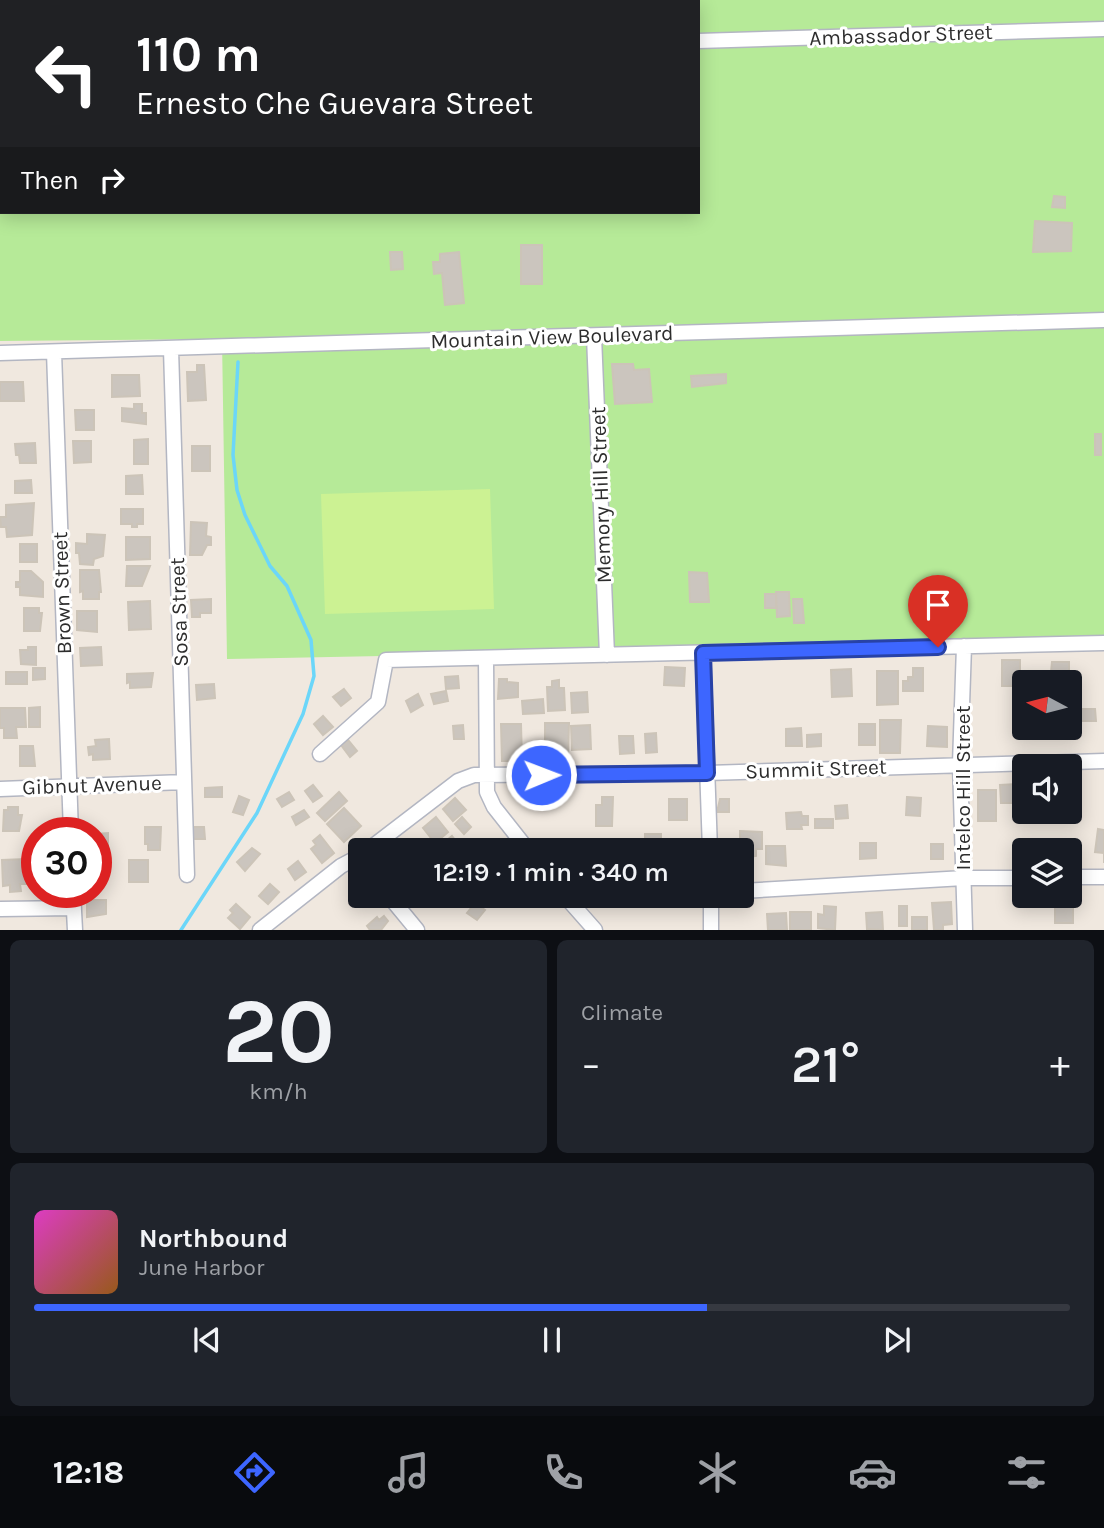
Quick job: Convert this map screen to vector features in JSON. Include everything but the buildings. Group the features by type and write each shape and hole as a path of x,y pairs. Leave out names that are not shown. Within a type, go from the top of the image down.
{"street":[{"name":"Ambassador Street","path":"700,41 1104,29"},
{"name":"Mountain View Boulevard","path":"0,353 1104,320"},
{"name":"Memory Hill Street","path":"594,336 607,655"},
{"name":"Sosa Street","path":"171,349 187,875"},
{"name":"Brown Street","path":"54,352 70,817"},
{"path":"320,754 378,702 386,660 1104,643"},
{"name":"Intelco Hill Street","path":"964,646 960,764 965,929"},
{"path":"703,653 710,838"},
{"path":"486,658 485,775 489,799 519,838"},
{"name":"Summit Street","path":"385,838 458,780 474,775 707,773 1104,761"},
{"name":"Gibnut Avenue","path":"0,789 184,782"},
{"name":"Summit Street","path":"261,929 348,863"},
{"path":"1082,877 1104,877"},
{"path":"754,890 964,878 1012,878"},
{"path":"0,909 21,906"},
{"path":"74,908 75,929"},
{"path":"399,908 417,929"},
{"path":"576,908 595,929"},
{"path":"711,908 711,929"}],"green space":[{"path":"700,0 1104,0 1104,642 227,659 222,339 0,341 0,214 700,214"},
{"path":"490,489 494,609 325,614 321,494"}],"waterway":[{"path":"181,930 257,813 303,714 314,676 311,640 287,586 270,566 245,515 237,490 233,455 238,362"}],"route":[{"path":"541,775 707,773 703,653 938,647"}]}
